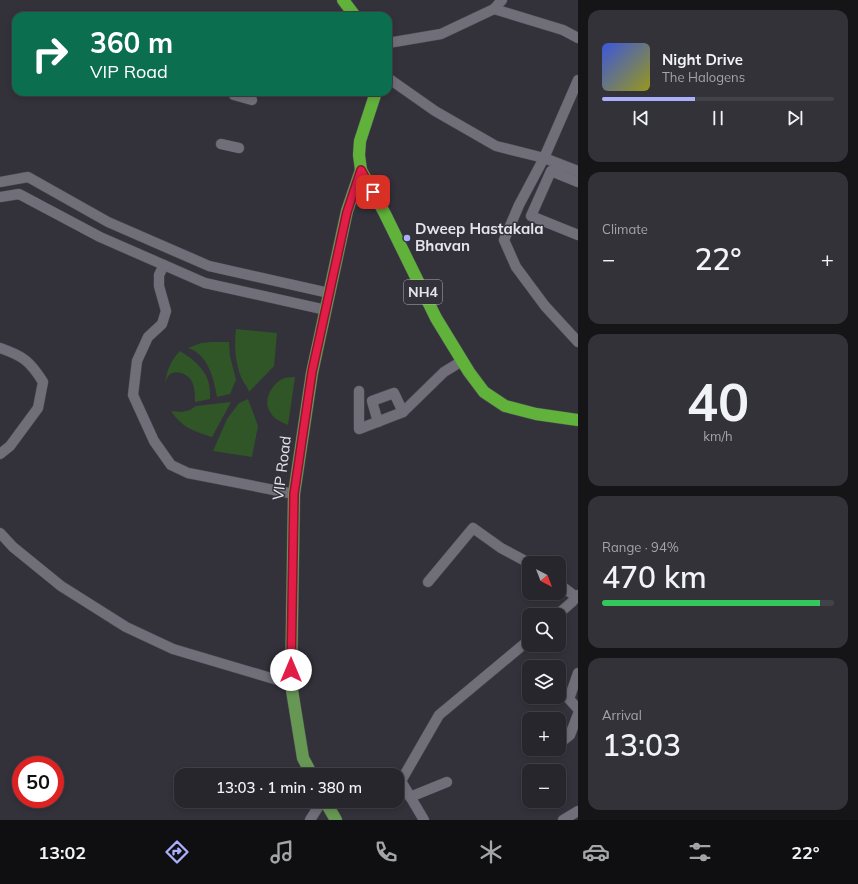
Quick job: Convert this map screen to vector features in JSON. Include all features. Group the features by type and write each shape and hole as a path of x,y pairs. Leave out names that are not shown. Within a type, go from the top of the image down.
{"highway":[{"path":"343,0 352,12"},
{"name":"VIP Road","path":"375,96 360,141 359,155 361,170 385,214 436,318 462,361 484,392 504,406 536,414 578,420"}],"main road":[{"name":"VIP Road","path":"308,768 303,758 291,684 294,494 312,372 347,212 361,170"},
{"path":"328,808 336,820"}],"street":[{"path":"392,42 441,34 494,9 502,0"},
{"path":"494,9 563,30 578,38"},
{"path":"578,80 544,158 519,205 504,240 516,267 545,306 578,342"},
{"path":"392,81 435,111 496,146 544,158 578,171"},
{"path":"234,96 252,100"},
{"path":"221,144 239,148"},
{"path":"578,182 551,171 531,216 578,235"},
{"path":"0,182 28,177 108,222 209,266 329,293"},
{"path":"0,197 19,194 100,237 205,283 326,310"},
{"path":"164,265 160,275 159,286 166,311 162,324 148,337 137,361 133,394 154,441 171,465 188,473 294,494"},
{"path":"0,348 16,354 34,366 43,382 38,408 10,446 0,454"},
{"path":"359,391 359,429 403,412 444,372 462,361"},
{"path":"378,422 372,401 394,393 403,412"},
{"path":"428,582 473,528 501,548 522,559"},
{"path":"0,533 13,547 61,586 126,627 173,649 291,684"},
{"path":"566,591 576,600 566,608"},
{"path":"404,774 439,716 522,646"},
{"path":"578,673 569,699 578,709"},
{"path":"566,738 570,735 578,714"},
{"path":"410,797 447,782"},
{"path":"404,789 424,820"},
{"path":"310,820 318,808"},
{"path":"562,820 578,811"}],"green space":[{"path":"236,329 277,333 274,366 249,392 240,375 237,362 235,349"},
{"path":"229,342 230,356 236,380 230,394 217,397 212,375 205,361 195,351 188,348 201,343"},
{"path":"180,351 193,360 203,370 209,383 210,399 195,402 191,380 184,374 178,372 172,373 168,376 165,383 170,366"},
{"path":"295,377 288,425 272,415 269,410 267,400 277,383 285,378"},
{"path":"248,399 258,426 252,457 213,451 227,419 239,403"},
{"path":"231,402 212,437 184,425 171,411 182,412 190,410 196,406"}],"place":[{"name":"Dweep Hastakala Bhavan","path":"407,238"}],"route":[{"path":"291,670 294,494 312,372 347,212 361,170 373,192"}]}
